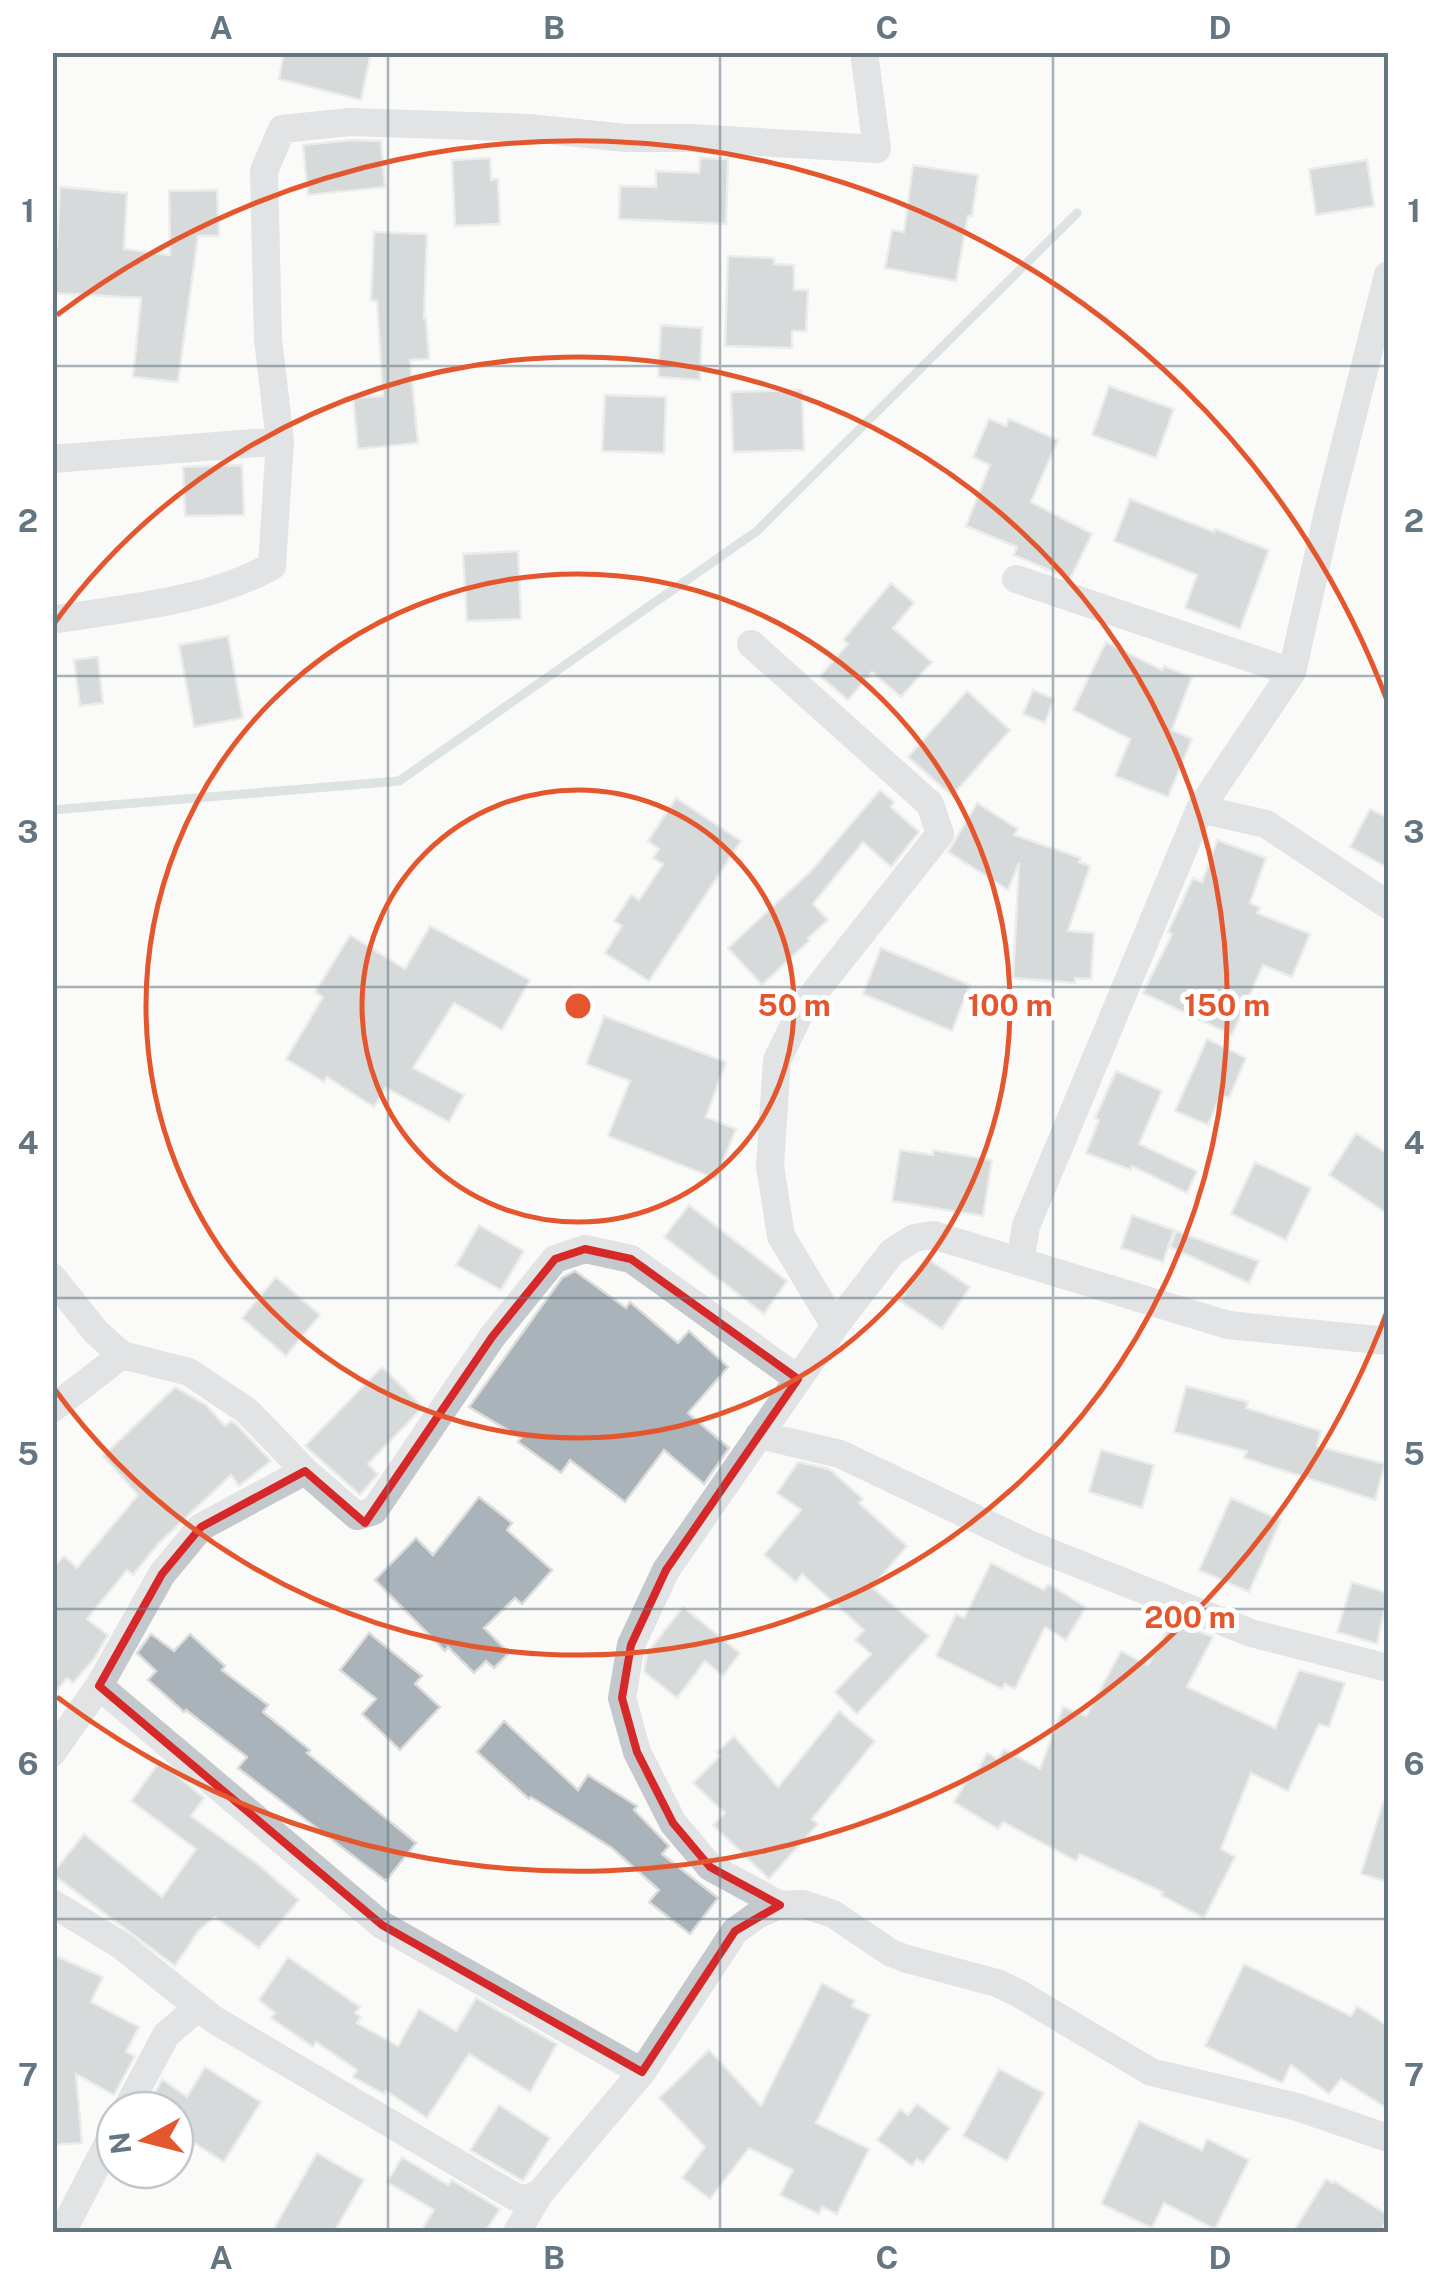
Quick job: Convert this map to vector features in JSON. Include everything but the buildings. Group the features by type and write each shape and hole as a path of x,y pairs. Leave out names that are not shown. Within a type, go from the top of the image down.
{"street":[{"path":"52,620 138,606 242,582 272,566 280,442 268,340 264,171 282,129 350,122 529,128 626,138 876,149 864,52"},
{"path":"1020,1262 1026,1226 1200,809 1292,672 1388,275"},
{"path":"52,459 280,442"},
{"path":"1016,580 1292,672"},
{"path":"751,644 930,804 940,834 803,1007 777,1060 770,1166 781,1236 834,1326"},
{"path":"1200,809 1266,824 1388,905"},
{"path":"780,1905 710,1866 674,1823 637,1752 622,1698 631,1645 666,1570 834,1326 892,1252 914,1238 933,1236 1228,1325 1388,1341"},
{"path":"52,1278 96,1332 122,1355 189,1372 248,1410 304,1472 357,1516 374,1512 492,1337 556,1259 585,1249 631,1259 798,1378"},
{"path":"52,1409 122,1355"},
{"path":"759,1435 840,1454 1030,1545 1252,1632 1388,1668"},
{"path":"52,1753 99,1686 162,1574 200,1527 304,1472"},
{"path":"99,1686 382,1925 642,2072"},
{"path":"52,1903 122,1946 197,2008 515,2197 527,2199 540,2193"},
{"path":"517,2232 540,2193 642,2072 735,1931 757,1914 780,1905 804,1904 833,1914 891,1953 997,1983 1151,2072 1297,2108 1388,2138"},
{"path":"137,2090 166,2035 197,2008"},
{"path":"62,2232 95,2168"}],"highlighted area":[{"path":"585,1249 631,1259 798,1379 666,1570 631,1645 622,1698 637,1752 673,1823 710,1867 780,1905 735,1931 642,2072 382,1925 99,1686 162,1574 201,1527 305,1471 365,1523 492,1337 555,1259"}],"waterway":[{"path":"52,810 399,781 757,531 1077,213"}]}
